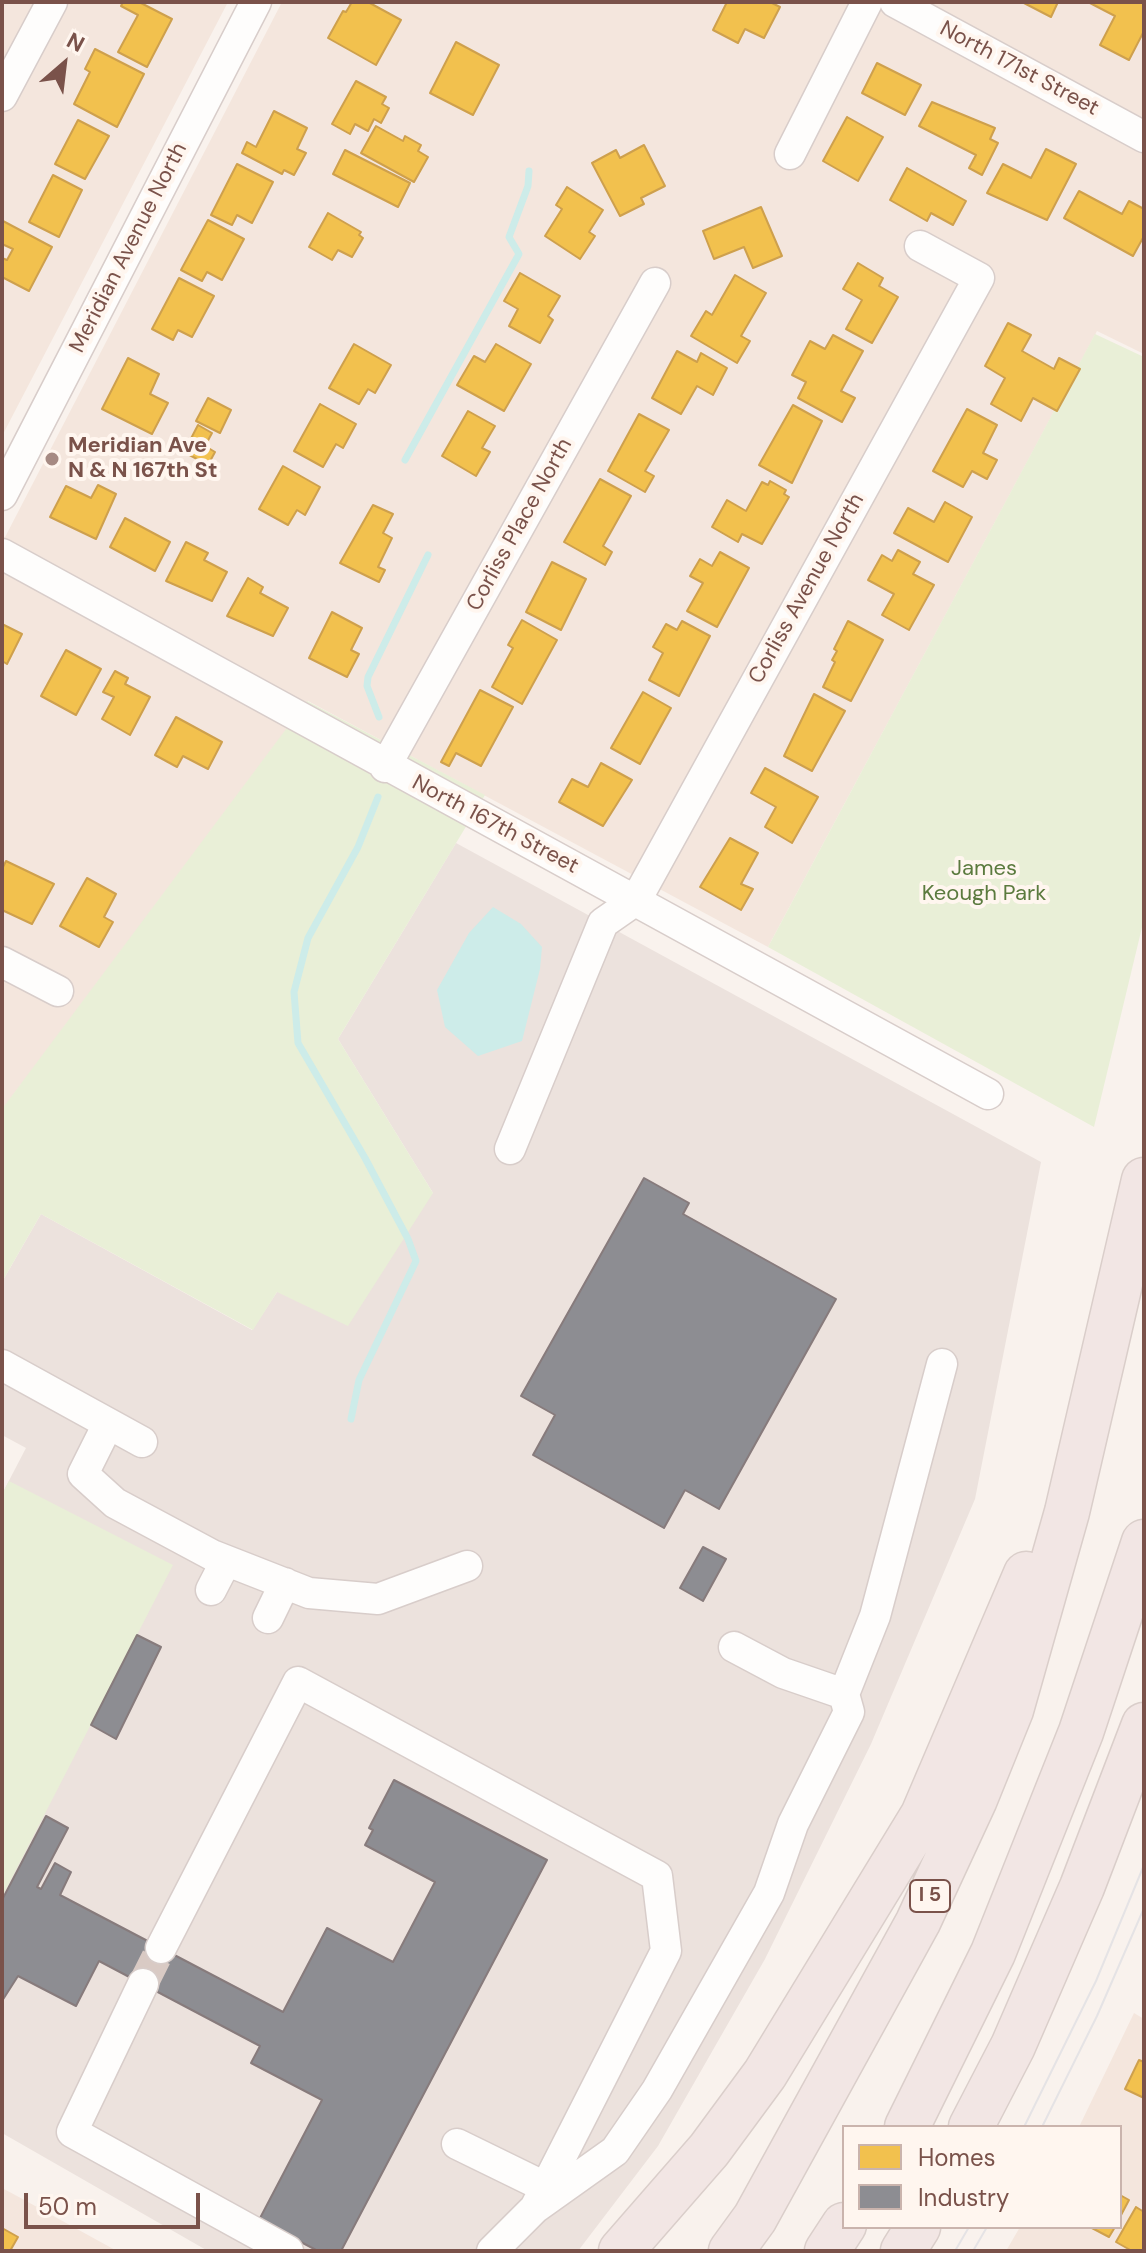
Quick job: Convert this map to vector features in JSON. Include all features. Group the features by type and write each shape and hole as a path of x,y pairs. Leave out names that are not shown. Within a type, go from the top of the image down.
{"highway":[{"name":"I 5","path":"731,2251 755,2218 918,1922 975,1799 1011,1710 1067,1512 1144,1180"},
{"path":"621,2251 709,2150 765,2074 923,1815 1025,1575 1067,1512"},
{"path":"908,2125 993,1953 1081,1732 1144,1542"},
{"path":"972,2125 1013,2046 1082,1887 1144,1725"},
{"path":"827,2251 842,2228"},
{"path":"903,2251 917,2229"}],"street":[{"path":"2,96 52,2"},
{"name":"Meridian Avenue North","path":"2,495 256,2"},
{"path":"790,154 867,2"},
{"name":"North 171st Street","path":"895,2 1144,137"},
{"name":"Corliss Avenue North","path":"648,907 979,278 920,246"},
{"name":"Corliss Place North","path":"385,767 655,283"},
{"name":"North 167th Street","path":"2,554 385,767 988,1094"},
{"path":"510,1149 603,923 648,907"},
{"path":"2,962 58,991"},
{"path":"540,2197 615,2151 657,2090 769,1893 793,1824 849,1712 844,1694 875,1616 942,1364"},
{"path":"2,1365 142,1442"},
{"path":"108,1424 83,1474 115,1503 226,1561 309,1593 378,1599 467,1566"},
{"path":"211,1590 226,1561"},
{"path":"268,1618 285,1583"},
{"path":"734,1647 783,1673 844,1694"},
{"path":"161,1948 298,1682 657,1876 666,1951 540,2197 492,2251"},
{"path":"143,1984 72,2132 288,2251"},
{"path":"457,2144 540,2197"}],"shaded area":[{"path":"2,2 228,2 2,436"},
{"path":"282,2 1144,2 1144,354 1097,331 768,947 308,701 2,1110 2,543"},
{"path":"456,843 1041,1162 975,1499 871,1744 765,1959 658,2146 578,2251 208,2251 2,2133 2,1494 26,1448 2,1435 2,1282 41,1214 252,1330 277,1292 433,1193 338,1039"},
{"path":"1134,2013 1144,2019 1144,2251 1006,2251 1019,2229 1122,2229 1122,2125 1080,2125"},
{"path":"2,2188 17,2196 117,2251 2,2251"}],"green space":[{"name":"James Keough Park","path":"1095,334 1144,357 1144,919 1094,1127 768,947"},
{"path":"307,701 485,795 338,1039 433,1193 348,1326 277,1292 253,1330 41,1214 2,1282 2,1109"},
{"path":"9,1481 173,1565 2,1897 2,1494"}],"water":[{"path":"493,907 521,924 542,947 540,969 522,1041 478,1056 445,1027 437,990 469,933"}],"building: Homes":[{"path":"123,2 139,2 172,19 147,67 118,52 138,15 121,6"},
{"path":"352,2 368,2 401,20 376,65 328,38 343,11 346,12"},
{"path":"727,2 770,2 780,7 764,38 745,29 738,43 713,30"},
{"path":"1022,2 1058,2 1051,17"},
{"path":"1088,2 1144,2 1144,31 1129,60 1100,45 1115,16"},
{"path":"456,42 499,65 473,115 430,93"},
{"path":"95,49 144,74 117,127 74,104 90,72 85,69"},
{"path":"877,63 921,85 905,115 862,93"},
{"path":"356,81 386,97 382,104 389,108 381,123 374,119 368,131 355,124 350,134 332,124"},
{"path":"932,102 995,128 990,139 998,143 982,175 969,168 976,155 919,126"},
{"path":"274,111 307,128 297,149 306,153 294,175 284,170 282,174 242,153 247,142 256,147"},
{"path":"847,117 883,137 858,181 823,161"},
{"path":"78,120 109,136 85,179 55,164"},
{"path":"376,126 403,141 405,136 421,145 418,151 428,157 414,182 361,153"},
{"path":"644,145 665,186 641,198 644,204 620,216 592,163 616,150 620,158"},
{"path":"1046,149 1076,164 1047,220 987,193 1003,164 1031,178"},
{"path":"345,150 410,183 398,207 333,174"},
{"path":"237,164 273,182 252,223 237,215 232,225 211,215"},
{"path":"907,168 966,201 953,225 931,213 927,221 890,200"},
{"path":"53,175 82,190 59,237 29,222"},
{"path":"567,187 603,210 589,232 595,236 580,259 545,236 562,209 556,205"},
{"path":"1079,191 1122,214 1129,201 1144,209 1144,236 1133,256 1064,218"},
{"path":"761,207 782,256 753,268 744,247 714,259 703,231"},
{"path":"328,213 361,232 359,235 363,238 352,257 338,250 332,260 309,247"},
{"path":"208,220 244,239 222,280 207,272 202,281 181,270"},
{"path":"3,221 52,247 29,291 2,277 2,258 7,260 13,249 2,244"},
{"path":"858,263 883,278 879,286 898,297 872,343 846,329 862,300 843,289"},
{"path":"520,273 560,296 548,316 553,320 540,343 509,326 518,309 504,301"},
{"path":"735,275 766,293 741,336 750,341 737,363 691,336 706,311 712,315"},
{"path":"179,278 214,296 192,337 178,330 173,340 152,329"},
{"path":"1008,323 1031,335 1022,351 1054,369 1059,358 1080,369 1057,411 1033,398 1021,421 991,404 1005,378 985,366"},
{"path":"833,335 863,351 841,391 855,398 842,422 798,398 806,382 792,375 810,341 825,349"},
{"path":"354,344 391,365 375,393 368,389 359,404 329,388"},
{"path":"496,344 531,364 504,411 457,385 474,356 485,362"},
{"path":"677,351 697,362 701,353 727,368 713,395 697,386 681,414 652,398"},
{"path":"128,358 159,374 150,394 168,403 152,434 102,409"},
{"path":"208,398 231,410 220,433 196,421"},
{"path":"320,404 356,424 343,448 336,444 323,467 294,451"},
{"path":"793,405 822,421 792,483 759,465"},
{"path":"967,409 997,425 983,453 997,460 987,479 972,471 963,487 933,471"},
{"path":"468,411 495,426 482,448 490,452 476,476 442,456"},
{"path":"639,414 669,430 645,471 654,476 645,492 608,471"},
{"path":"198,425 212,433 205,446 215,452 208,465 184,452"},
{"path":"283,466 320,487 305,515 297,510 288,525 259,509"},
{"path":"600,479 631,496 603,546 612,552 605,565 564,542"},
{"path":"770,481 786,490 784,494 789,497 762,544 742,534 738,542 712,527 727,500 746,511 762,482 768,485"},
{"path":"98,485 116,494 96,539 50,517 66,486 91,498"},
{"path":"945,502 972,517 948,562 894,533 908,508 934,522"},
{"path":"373,505 393,514 383,533 392,538 378,567 385,570 379,582 340,563"},
{"path":"125,518 170,542 155,571 110,547"},
{"path":"186,542 208,553 204,560 227,572 212,601 166,581"},
{"path":"898,550 920,562 913,574 934,585 909,630 882,615 894,594 868,580 882,555 892,561"},
{"path":"720,552 749,568 717,627 687,611 703,583 690,576 700,559 712,566"},
{"path":"552,562 586,579 561,630 526,612"},
{"path":"248,578 263,587 260,593 288,608 273,636 227,616"},
{"path":"332,612 362,628 351,650 359,654 347,677 309,658"},
{"path":"522,620 557,640 522,704 492,687 513,648 508,645"},
{"path":"682,621 710,636 679,696 649,680 663,653 653,647 666,624 677,630"},
{"path":"848,621 883,640 851,701 823,687 835,662 832,660 837,651 834,649"},
{"path":"2,624 22,634 7,664 2,661"},
{"path":"66,650 101,669 76,715 41,696"},
{"path":"115,671 128,678 125,684 150,697 130,735 102,719 114,697 103,692"},
{"path":"480,690 513,707 481,766 456,753 449,766 441,762"},
{"path":"643,692 671,708 640,764 611,748"},
{"path":"814,694 845,711 812,771 784,756"},
{"path":"176,717 222,742 208,769 183,756 177,767 155,755"},
{"path":"601,763 632,780 603,826 559,802 572,779 588,787"},
{"path":"765,768 818,797 792,843 765,827 776,807 751,793"},
{"path":"730,838 758,853 741,884 753,889 741,910 700,887"},
{"path":"6,861 54,884 32,924 2,910 2,869"},
{"path":"87,878 116,894 104,917 113,922 99,947 60,926"},
{"path":"1139,2060 1144,2062 1144,2098 1125,2089"},
{"path":"1122,2196 1129,2200 1122,2213"},
{"path":"1136,2207 1144,2212 1144,2251 1132,2251 1116,2242"},
{"path":"2,2228 18,2237 10,2251 2,2251"},
{"path":"1094,2229 1114,2229 1109,2237"}],"building: Industry":[{"path":"644,1178 689,1203 683,1214 836,1299 719,1509 685,1490 664,1528 533,1455 555,1415 521,1396"},
{"path":"703,1547 726,1559 703,1601 680,1588"},
{"path":"137,1635 161,1647 116,1739 91,1725"},
{"path":"394,1780 547,1860 341,2251 318,2251 259,2220 322,2100 251,2063 260,2046 99,1961 76,2006 18,1976 2,2001 2,1900 46,1816 68,1828 37,1887 41,1889 55,1863 71,1872 60,1895 283,2012 327,1928 393,1962 435,1882 365,1845 373,1830 369,1828"}],"waterway":[{"path":"405,460 519,254 509,237 528,186 529,171"},
{"path":"379,717 367,686 368,677 428,555"},
{"path":"351,1419 359,1380 416,1261 408,1239 365,1158 298,1043 294,992 308,938 358,847 378,797"}],"tunnel":[{"path":"143,1984 161,1948"}],"tram line":[{"path":"1025,2125 1096,1981 1144,1865"},
{"path":"1043,2125 1097,2016 1144,1908"},
{"path":"955,2251 968,2229"},
{"path":"973,2251 986,2229"}],"place":[{"name":"Meridian Ave N & N 167th St","path":"52,459"}]}
